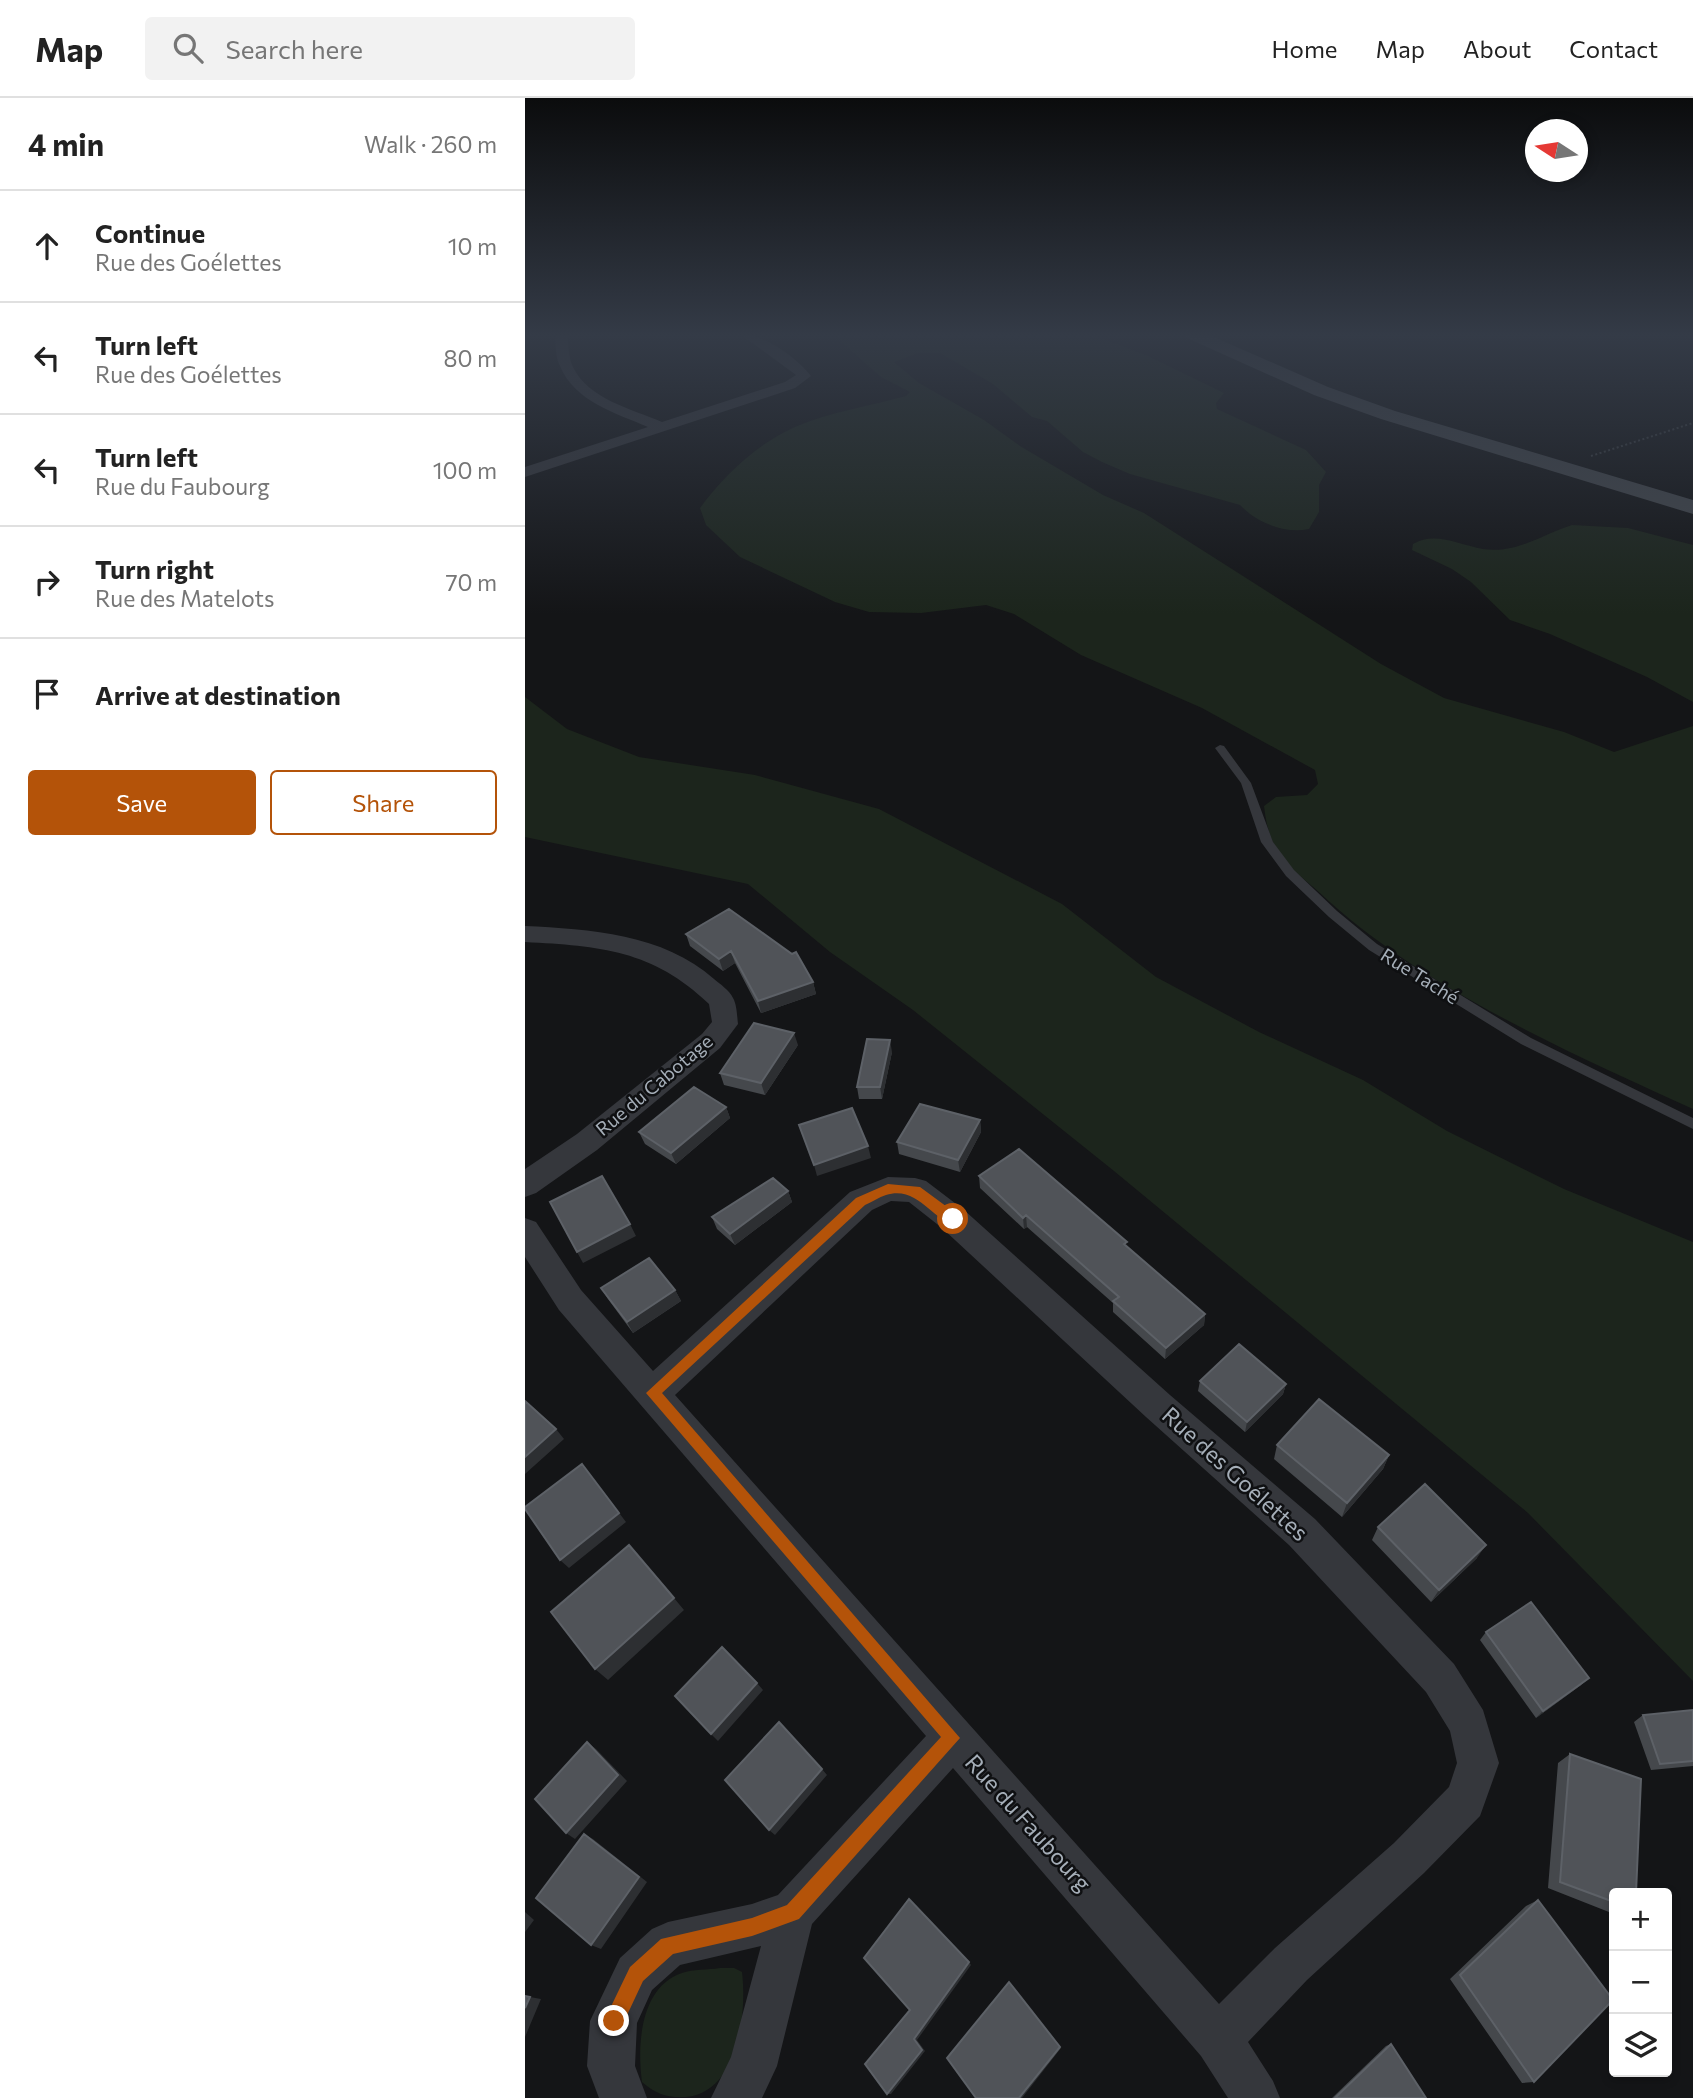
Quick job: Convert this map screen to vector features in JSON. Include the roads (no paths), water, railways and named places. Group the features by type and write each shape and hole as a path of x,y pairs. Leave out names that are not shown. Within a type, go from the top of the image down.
{"main road":[{"path":"1430,427 1693,507"}],"street":[{"path":"525,472 656,427"},
{"name":"Rue du Cabotage","path":"525,934 587,938 635,948 680,966 722,1001 725,1024 711,1041 587,1142 525,1185"},
{"name":"Rue des Goélettes","path":"653,1393 861,1201 888,1189 915,1190 1012,1270 1158,1406 1302,1532 1440,1678 1469,1724 1478,1763 1465,1801 1409,1858 1291,1964 1218,2039"},
{"name":"Rue du Faubourg","path":"525,1231 570,1300 1218,2039 1256,2098"},
{"path":"623,2098 611,2066 614,2021 636,1974 668,1945 752,1927 793,1912 952,1738"},
{"path":"735,2098 753,2066 793,1912"}],"lane":[{"name":"Rue Taché","path":"1220,748 1246,783 1267,842 1290,873 1333,915 1373,947 1526,1041 1693,1124"}]}
